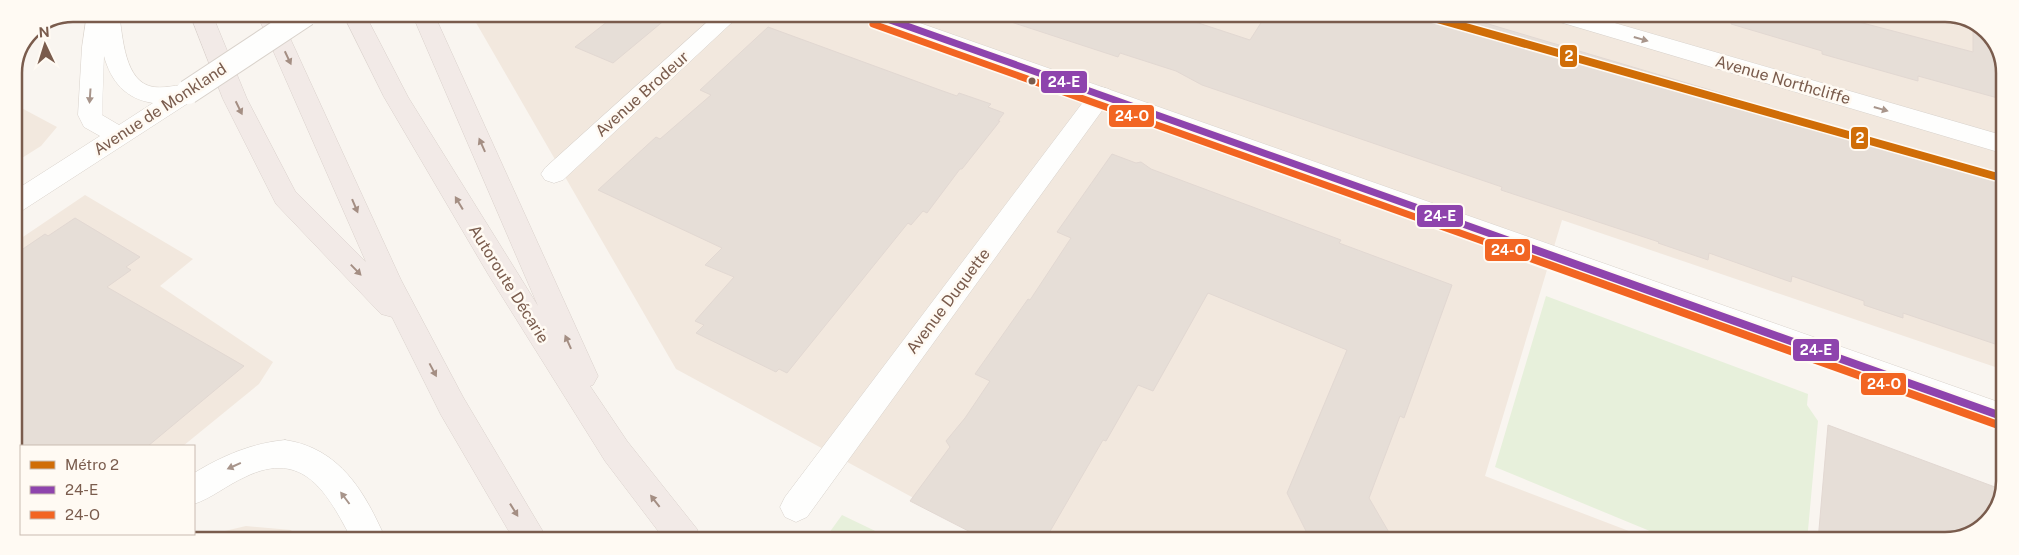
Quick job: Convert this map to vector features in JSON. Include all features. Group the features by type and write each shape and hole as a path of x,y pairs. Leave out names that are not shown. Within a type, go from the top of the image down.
{"highway":[{"path":"204,22 235,99 285,197 411,326"},
{"path":"272,22 387,280 452,406 527,532"},
{"name":"Autoroute Décarie","path":"358,22 396,97 498,267 616,451 679,532"},
{"path":"427,22 616,451"}],"street":[{"path":"97,22 90,115 93,121 119,136"},
{"path":"109,22 112,43 122,73 128,82 146,95 188,92"},
{"name":"Avenue de Monkland","path":"22,198 294,22"},
{"name":"Avenue Brodeur","path":"554,174 721,22"},
{"path":"896,22 1996,415"},
{"name":"Avenue Northcliffe","path":"1585,22 1996,142"},
{"name":"Avenue Duquette","path":"796,507 1101,95"},
{"path":"195,489 228,469 250,460 279,455 304,458 312,462 331,480 350,504 366,532"}],"shaded area":[{"path":"476,22 1946,22 1965,26 1979,35 1990,48 1996,64 1996,367 1562,220 1485,476 1631,532 976,532 676,369"},
{"path":"22,108 57,127 41,146 22,158"},
{"path":"85,195 193,259 160,286 273,362 259,384 184,445 23,445 22,237"},
{"path":"246,526 291,530 292,532 220,532"}],"green space":[{"path":"1546,296 1808,394 1807,405 1818,421 1808,532 1652,532 1495,467"},
{"path":"842,515 877,532 830,532"}],"building":[{"path":"607,22 662,22 613,63 575,47"},
{"path":"1011,22 1195,22 1250,40 1262,22 1482,22 1737,98 1736,103 1996,181 1996,344 1903,313 1903,318 1864,305 1864,301 1792,276 1791,282 1709,253 1708,260 1501,190 1502,187 1202,85 1176,71 1120,53 1118,57"},
{"path":"1731,22 1859,22 1973,52 1973,30 1986,42 1994,57 1996,64 1996,98 1918,76 1918,81 1822,54 1822,51 1731,24"},
{"path":"768,27 957,96 959,93 991,104 988,107 1004,113 998,121 1000,121 927,213 923,211 911,225 908,223 787,373 779,369 776,372 696,333 704,325 695,321 734,277 705,265 722,248 598,190 656,137 660,139 711,95 700,90"},
{"path":"1112,154 1136,163 1141,162 1151,169 1341,240 1339,243 1452,285 1404,418 1400,416 1369,498 1389,532 1306,532 1287,493 1347,350 1208,293 1153,391 1138,385 1106,441 1103,440 1050,532 970,532 910,501 950,447 946,441 965,418 990,381 975,374 1028,299 1030,300 1071,238 1057,232"},
{"path":"75,218 140,257 126,267 131,270 107,287 244,366 149,445 23,445 22,249 45,234 48,236"},
{"path":"1828,425 1996,487 1993,501 1984,515 1971,526 1955,532 1819,532"}],"metro line":[{"name":"2","path":"1448,22 1996,176"}],"transit line":[{"name":"24-E","path":"896,22 1996,414"},
{"name":"24-O","path":"873,24 1996,424"}]}
